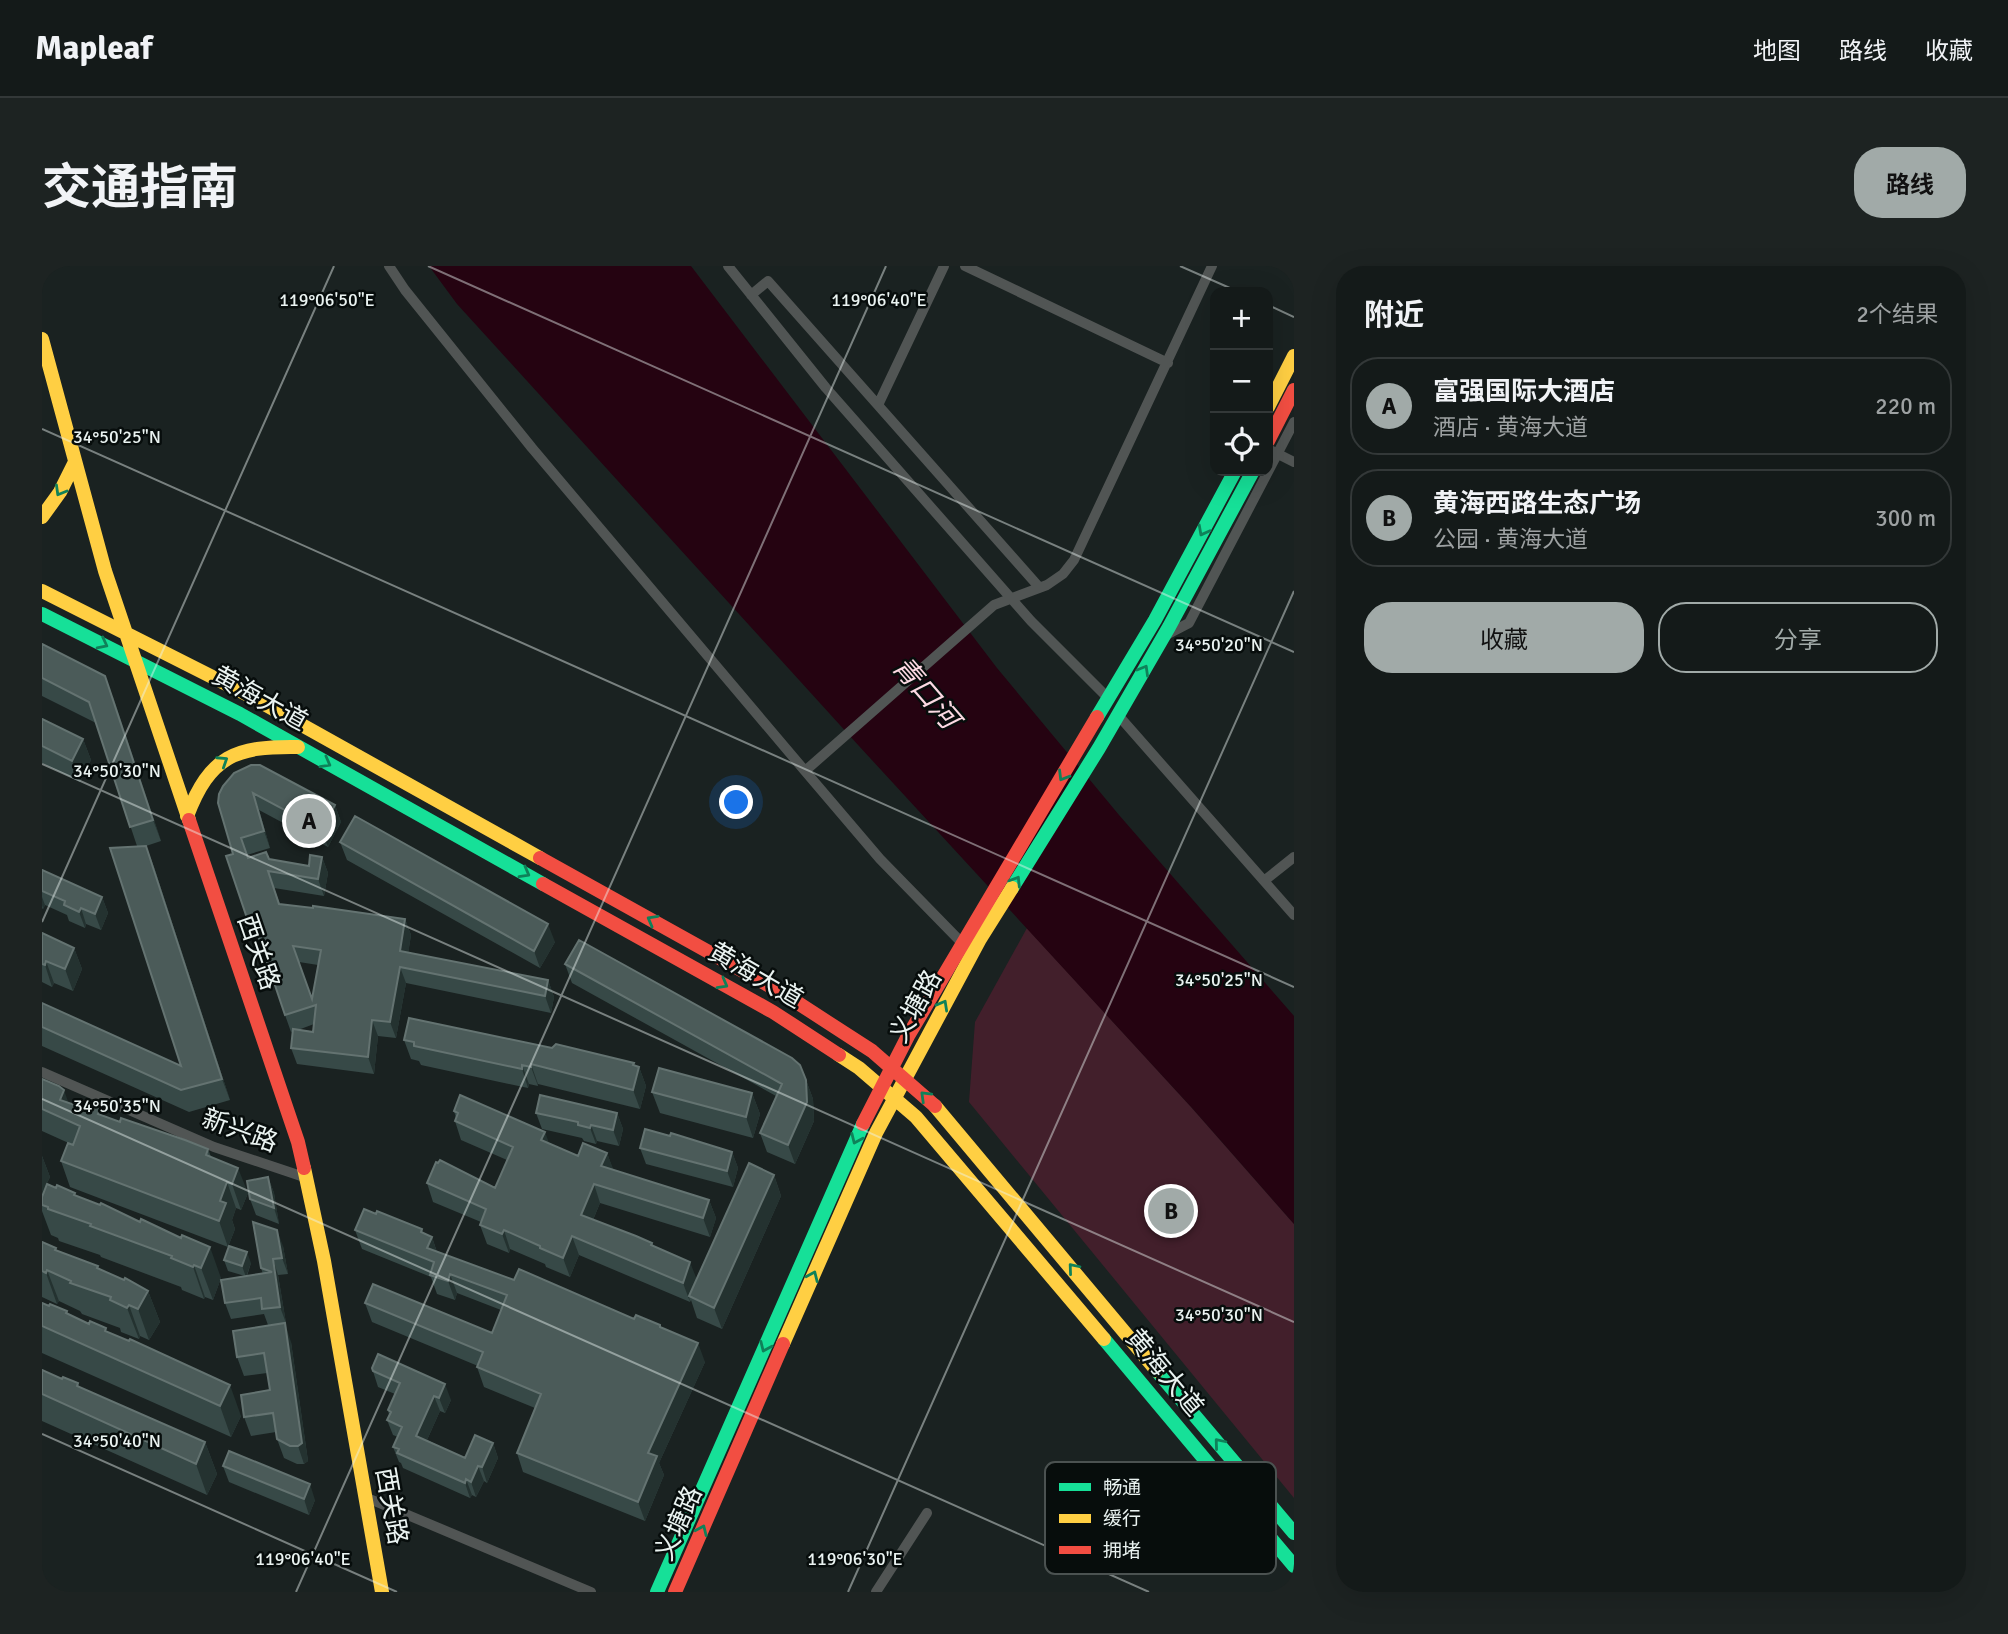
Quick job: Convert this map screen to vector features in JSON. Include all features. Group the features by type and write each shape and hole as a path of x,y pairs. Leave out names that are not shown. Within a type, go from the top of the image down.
{"main road":[{"name":"西关路","path":"42,339 105,571 298,1142 324,1261 382,1592"},
{"path":"1273,397 1294,356"},
{"path":"1273,431 1294,390"},
{"path":"42,517 60,492 75,462"},
{"name":"义塘路","path":"675,1592 876,1133 975,933 1155,620 1232,476"},
{"name":"义塘路","path":"657,1592 862,1126 892,1067 962,943 975,933 1110,729 1164,636 1249,476"},
{"name":"黄海大道","path":"42,591 250,696 784,994 892,1067 932,1103 1235,1462"},
{"name":"黄海大道","path":"42,614 298,747 773,1012 827,1045 882,1086 916,1117 1207,1462"},
{"path":"187,816 201,782 229,756 272,746 298,747"},
{"name":"黄海大道","path":"1276,1511 1294,1533"},
{"name":"黄海大道","path":"1276,1544 1294,1566"}],"street":[{"path":"390,266 405,290 532,448 880,859 962,943"},
{"path":"728,266 826,388 1010,597 1109,699"},
{"path":"878,405 944,266"},
{"path":"965,266 1168,363"},
{"path":"805,771 994,605 1056,580 1074,560 1212,266"},
{"path":"751,295 768,281 1040,587"},
{"path":"1294,422 1273,451 1294,462"},
{"path":"1164,636 1189,623 1261,476"},
{"path":"1118,715 1294,915"},
{"path":"1264,881 1294,857"},
{"name":"新兴路","path":"42,1072 214,1147 307,1178"},
{"path":"365,1497 591,1592"},
{"path":"876,1592 927,1513"}],"shaded area":[{"path":"1027,928 1294,1224 1294,1498 1276,1476 1276,1462 1264,1462 969,1102 975,1022"}],"water":[{"name":"青口河","path":"429,266 691,266 997,668 1119,815 1294,1016 1294,1224 1192,1108 457,304"}],"building":[{"path":"42,644 105,676 153,820 130,827 89,702 42,678"},
{"path":"42,719 83,739 72,761 42,746"},
{"path":"251,765 260,765 335,805 322,830 253,793 264,831 241,838 248,858 266,852 269,859 309,866 310,855 322,857 318,879 268,871 279,904 405,919 400,951 548,980 545,996 400,967 390,1022 372,1020 368,1057 291,1048 293,1029 313,1032 316,1005 285,1015 253,920 248,921 226,856 233,854 218,803 223,786 234,773","holes":["293,946 321,950 312,999"]},
{"path":"355,816 548,924 534,951 340,842"},
{"path":"146,846 222,1079 181,1090 42,1027 42,1003 181,1066 110,848"},
{"path":"42,870 102,897 95,914 81,908 79,912 64,905 65,901 42,891"},
{"path":"42,933 74,948 65,969 46,961 45,965 42,964"},
{"path":"579,940 792,1058 800,1065 806,1080 807,1102 788,1145 760,1133 782,1084 565,964"},
{"path":"409,1018 552,1048 556,1044 634,1063 633,1065 639,1067 633,1090 531,1064 531,1067 522,1065 522,1069 414,1046 414,1042 404,1040"},
{"path":"659,1068 752,1093 746,1117 652,1092"},
{"path":"42,1079 64,1090 60,1100 89,1110 91,1104 101,1108 98,1114 120,1122 121,1118 185,1140 208,1149 206,1155 238,1168 232,1184 227,1182 220,1201 226,1203 219,1221 61,1161 68,1143 73,1145 80,1126 42,1109"},
{"path":"460,1095 545,1132 541,1140 578,1156 583,1143 607,1153 601,1166 709,1200 703,1218 594,1184 581,1215 636,1236 690,1262 683,1283 572,1236 563,1258 504,1230 502,1234 480,1225 486,1209 427,1183 436,1162 440,1160 495,1188 513,1147 455,1121 458,1113 454,1111"},
{"path":"540,1095 617,1113 613,1130 591,1125 590,1128 578,1125 578,1122 536,1113"},
{"path":"645,1129 670,1136 671,1133 732,1152 727,1171 640,1148"},
{"path":"749,1163 774,1175 714,1308 689,1296"},
{"path":"268,1177 274,1208 250,1199 247,1181"},
{"path":"47,1184 56,1188 57,1185 75,1193 74,1195 100,1205 101,1203 140,1222 141,1219 181,1238 182,1235 210,1247 201,1268 48,1209 42,1205"},
{"path":"364,1209 376,1214 377,1211 422,1229 421,1232 432,1237 427,1248 514,1280 519,1269 634,1319 636,1315 698,1343 648,1453 657,1456 638,1502 517,1453 541,1394 477,1367 483,1352 365,1303 373,1284 492,1333 507,1295 450,1274 448,1281 430,1275 434,1262 355,1230"},
{"path":"253,1222 277,1230 282,1258 273,1259 280,1307 262,1309 261,1298 225,1303 221,1280 272,1272 261,1268"},
{"path":"42,1242 124,1280 125,1278 148,1291 138,1309 129,1305 127,1308 110,1300 111,1297 70,1283 71,1281 47,1270 46,1273 42,1271"},
{"path":"229,1246 247,1252 242,1266 224,1260"},
{"path":"42,1303 67,1311 66,1313 89,1324 90,1321 106,1328 105,1331 129,1341 130,1339 230,1385 220,1406 42,1326"},
{"path":"285,1323 302,1443 298,1446 290,1446 277,1439 273,1413 244,1417 241,1395 270,1390 264,1353 237,1357 233,1331"},
{"path":"378,1354 445,1384 439,1398 434,1396 416,1436 465,1458 475,1435 493,1443 482,1467 478,1466 471,1482 466,1479 465,1483 397,1453 399,1449 393,1447 402,1427 387,1420 391,1412 388,1410 400,1383 373,1371"},
{"path":"42,1370 78,1383 77,1386 205,1442 196,1464 42,1394"},
{"path":"229,1451 310,1484 304,1499 223,1466"}],"traffic: fast":[{"path":"1097,717 1155,620 1232,476"},
{"path":"1012,888 1099,748 1169,627 1250,476"},
{"path":"42,614 240,714 543,884"},
{"path":"657,1592 863,1124"},
{"path":"1104,1339 1207,1462"},
{"path":"1157,1371 1234,1462"},
{"path":"1276,1512 1294,1533"},
{"path":"1276,1544 1294,1566"}],"traffic: slow":[{"path":"42,339 105,571 189,820"},
{"path":"1273,397 1294,356"},
{"path":"42,517 60,492 75,462"},
{"path":"42,591 250,696 540,858"},
{"path":"187,816 205,780 228,759 257,749 298,747"},
{"path":"783,1344 876,1133 980,939 1012,888"},
{"path":"839,1055 859,1068 916,1117 1104,1339"},
{"path":"935,1106 1157,1371"},
{"path":"304,1168 324,1261 382,1592"}],"traffic: jam":[{"path":"1273,431 1294,390"},
{"path":"863,1124 908,1036 1097,717"},
{"path":"189,820 298,1142 304,1168"},
{"path":"540,858 784,994 872,1051 935,1106"},
{"path":"543,884 773,1012 839,1055"},
{"path":"675,1592 783,1344"}],"place":[{"name":"富强国际大酒店","path":"309,821"},
{"name":"黄海西路生态广场","path":"1171,1211"}]}
